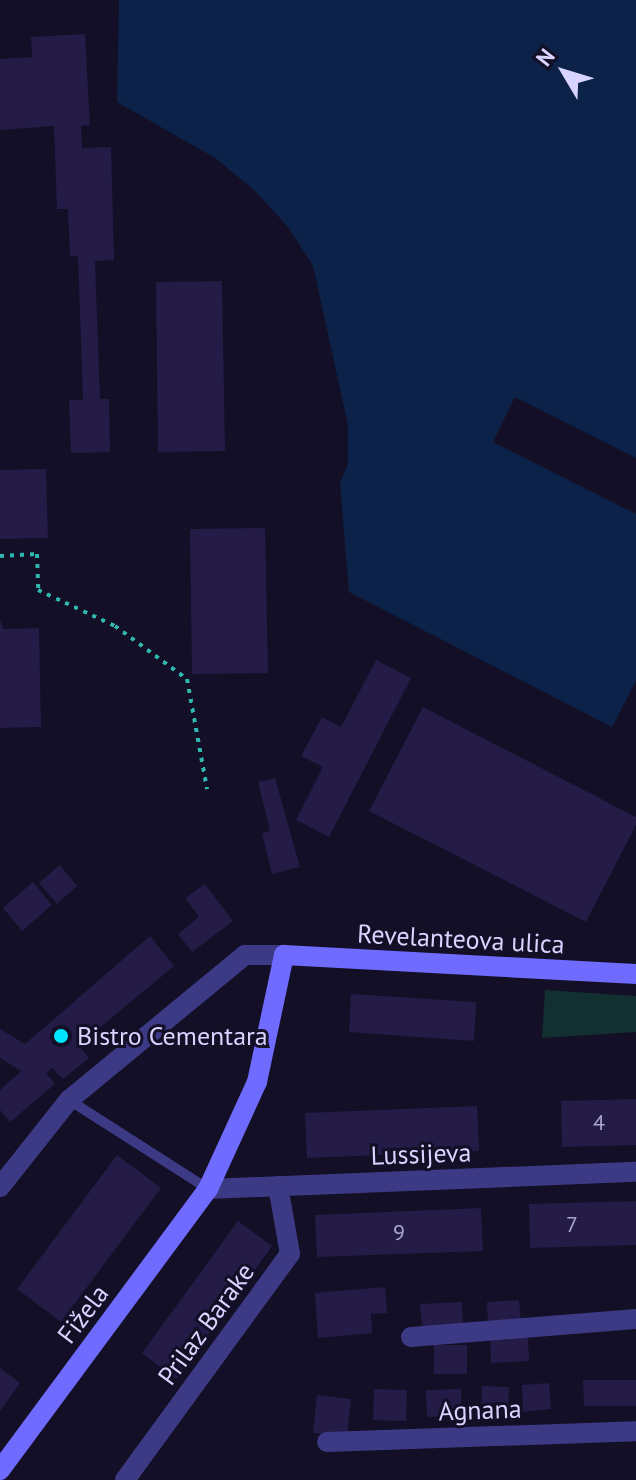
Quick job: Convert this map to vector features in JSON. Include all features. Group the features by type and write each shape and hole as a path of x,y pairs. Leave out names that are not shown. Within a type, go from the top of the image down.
{"main road":[{"name":"Revelanteova ulica","path":"284,955 636,974"},
{"path":"208,1189 257,1082 284,955"},
{"name":"Fižela","path":"0,1470 208,1189"}],"street":[{"name":"Revelanteova ulica","path":"0,1187 69,1100 245,955 284,955"},
{"name":"Lussijeva","path":"208,1189 636,1172"},
{"name":"Prilaz Barake","path":"125,1480 290,1254 278,1186"},
{"path":"411,1337 636,1319"},
{"name":"Agnana","path":"327,1442 636,1431"}],"lane":[{"path":"69,1100 208,1189"}],"path":[{"path":"0,556 37,554 38,590 115,626 187,679 207,789"}],"green space":[{"path":"545,990 636,996 636,1032 542,1038"}],"water":[{"path":"119,0 636,0 636,458 515,397 493,442 636,514 636,681 612,727 349,592 340,483 348,464 348,425 313,266 288,227 254,190 215,158 117,102"}],"building":[{"path":"85,34 90,125 81,126 82,148 111,147 114,260 95,261 100,399 109,399 110,452 71,453 69,400 83,400 78,256 70,256 68,209 57,209 54,126 0,130 0,59 32,57 31,37"},
{"path":"222,281 225,451 158,452 156,282"},
{"path":"46,469 48,538 0,539 0,470"},
{"path":"265,528 268,673 192,674 190,529"},
{"path":"0,619 3,629 39,628 41,727 0,728"},
{"path":"376,660 411,678 329,837 296,820 323,767 301,756 322,717 341,727"},
{"path":"423,707 636,817 636,825 586,922 369,811"},
{"path":"275,778 300,867 272,874 262,833 270,831 258,782"},
{"path":"60,865 77,886 57,904 39,883"},
{"path":"33,882 52,905 22,931 3,908"},
{"path":"205,884 233,921 192,952 178,934 199,917 185,898"},
{"path":"150,936 174,966 79,1045 89,1058 63,1079 52,1068 46,1073 55,1084 10,1122 0,1110 0,1090 21,1071 0,1058 0,1029 25,1044"},
{"path":"351,994 476,1002 474,1041 349,1032"},
{"path":"636,1099 636,1145 562,1147 561,1101"},
{"path":"477,1106 479,1151 307,1158 305,1113"},
{"path":"117,1155 161,1188 61,1322 17,1289"},
{"path":"636,1201 636,1245 530,1248 529,1204"},
{"path":"481,1208 483,1251 317,1257 315,1215"},
{"path":"238,1221 272,1246 176,1379 142,1353"},
{"path":"385,1287 387,1313 371,1314 372,1333 318,1338 315,1293"},
{"path":"519,1300 521,1323 488,1325 487,1302"},
{"path":"462,1302 463,1326 422,1328 420,1304"},
{"path":"528,1337 529,1361 491,1363 490,1338"},
{"path":"434,1345 467,1345 467,1374 434,1374"},
{"path":"0,1368 20,1383 0,1411"},
{"path":"583,1380 636,1380 636,1406 584,1406"},
{"path":"549,1383 551,1409 523,1412 522,1385"},
{"path":"482,1386 509,1387 508,1415 481,1414"},
{"path":"374,1389 407,1390 406,1421 373,1420"},
{"path":"461,1389 462,1416 427,1417 426,1390"},
{"path":"317,1395 351,1399 347,1436 313,1433"}],"place":[{"name":"Bistro Cementara","path":"61,1036"}]}
